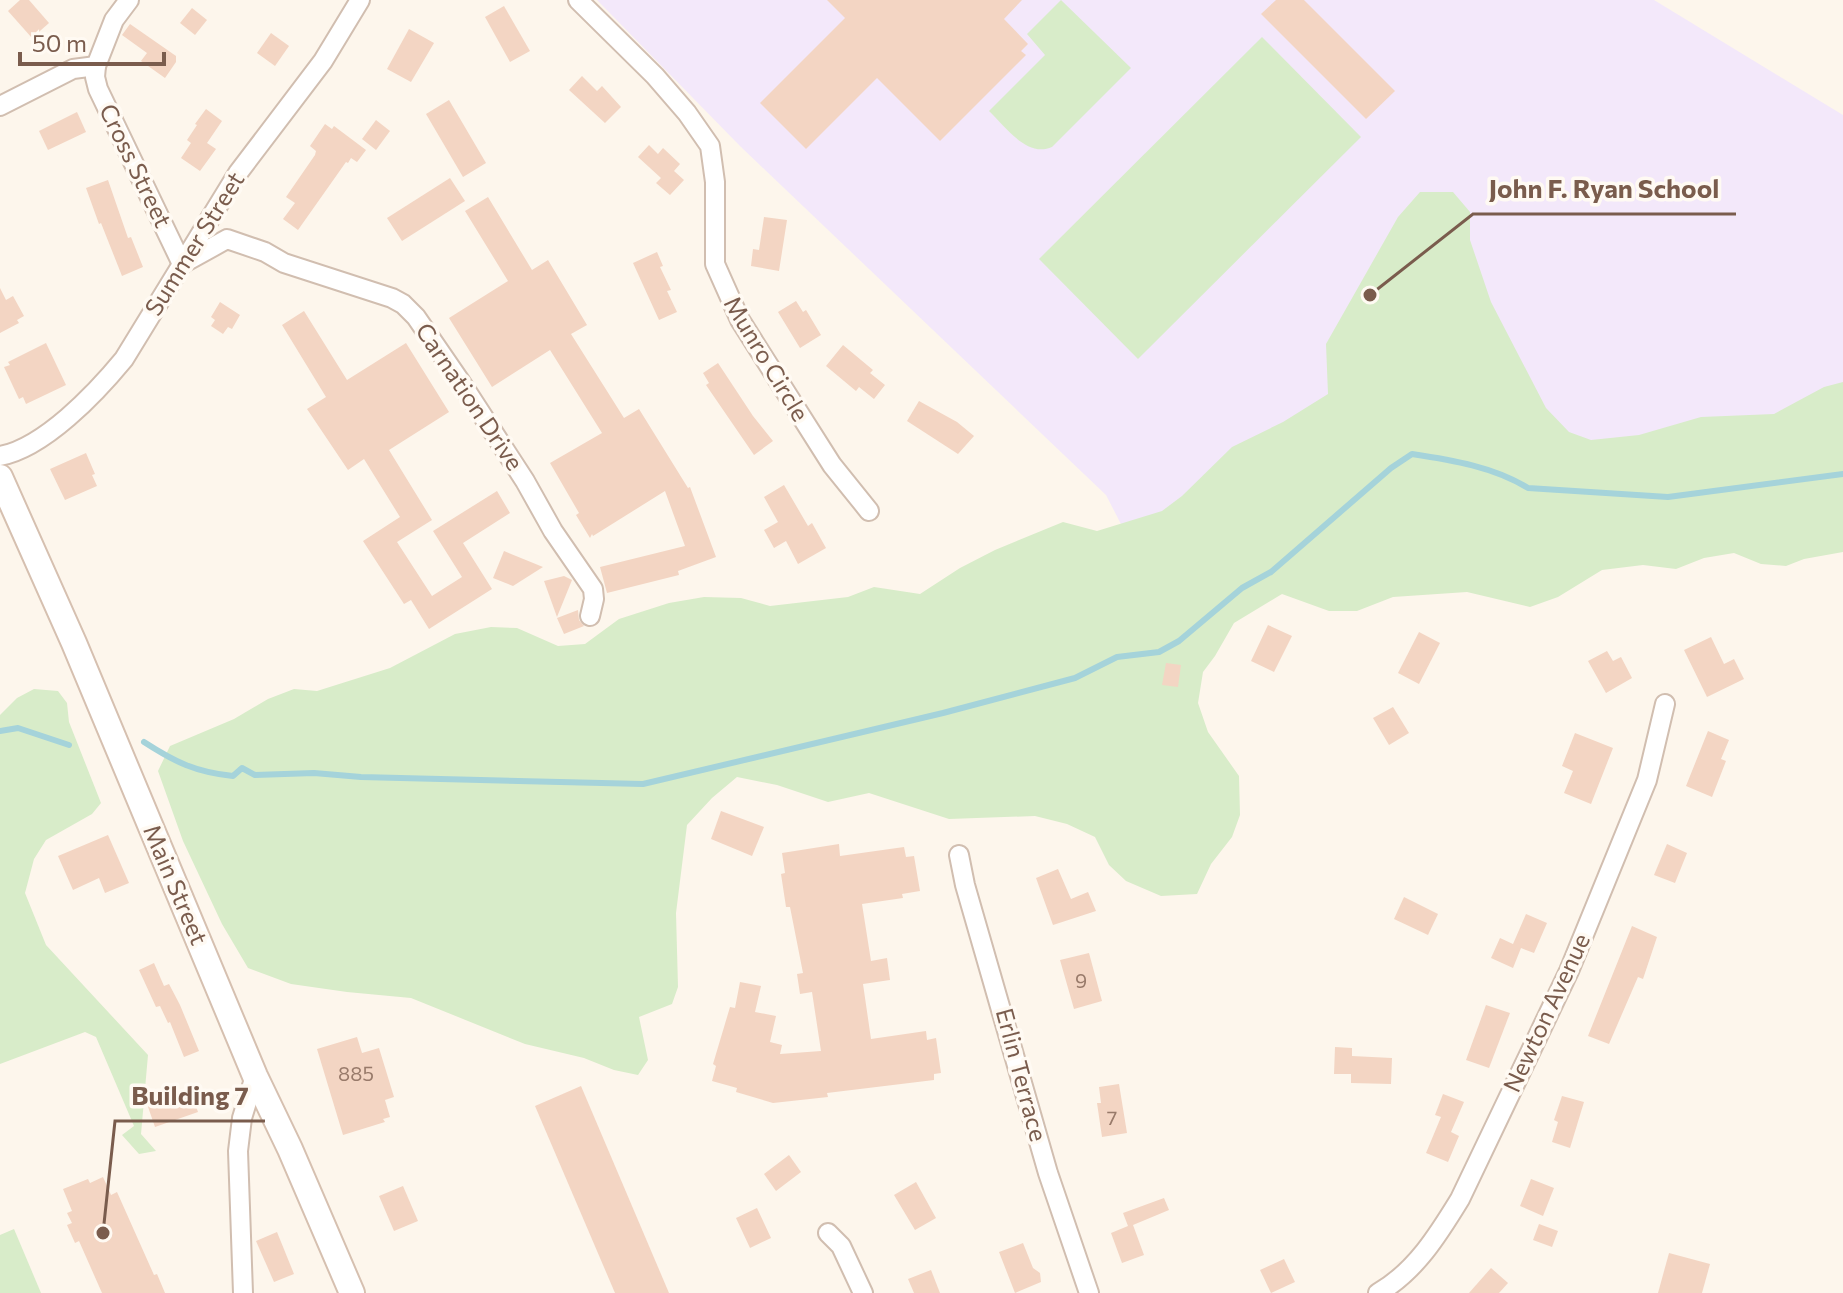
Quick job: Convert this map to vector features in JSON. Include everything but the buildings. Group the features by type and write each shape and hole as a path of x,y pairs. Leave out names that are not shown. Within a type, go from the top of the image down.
{"main road":[{"name":"Main Street","path":"0,477 74,643 255,1076 352,1293"}],"street":[{"path":"0,106 73,69 96,66 114,20 129,0"},
{"name":"Summer Street","path":"0,456 25,447 47,432 106,380 124,359 238,173 314,73 360,0"},
{"name":"Munro Circle","path":"578,0 655,76 710,146 715,182 715,264 728,298 832,465 869,511"},
{"name":"Cross Street","path":"96,66 98,89 182,264"},
{"name":"Carnation Drive","path":"182,264 227,239 265,252 284,263 403,304 416,317 460,381 525,481 553,531 588,581 594,599 590,616"},
{"name":"Newton Avenue","path":"1378,1293 1417,1261 1460,1199 1580,943 1647,780 1665,704"},
{"name":"Erlin Terrace","path":"959,855 1048,1173 1089,1293"},
{"path":"243,1293 238,1151 242,1118 255,1076"},
{"path":"828,1233 841,1246 863,1293"}],"shaded area":[{"path":"597,0 1654,0 1843,115 1843,460 1628,476 1175,629 1106,495 740,146"}],"green space":[{"path":"1061,0 1131,68 1052,147 1034,148 1018,139 989,111 1045,55 1027,34"},
{"path":"1262,37 1361,137 1138,359 1039,259"},
{"path":"1420,192 1453,192 1470,212 1470,240 1491,302 1546,408 1569,432 1591,440 1639,435 1701,417 1774,414 1824,387 1843,382 1843,552 1804,559 1786,566 1761,564 1734,553 1704,558 1676,569 1643,565 1602,570 1558,597 1530,607 1467,592 1393,597 1357,611 1329,611 1282,594 1234,623 1203,672 1198,703 1208,732 1239,776 1240,815 1232,837 1211,864 1197,894 1161,896 1126,881 1109,865 1095,837 1067,824 1035,816 949,819 869,793 828,802 777,785 737,777 687,825 676,913 678,987 672,1004 639,1017 648,1060 638,1075 525,1044 411,998 291,984 248,968 222,924 183,841 158,771 170,746 234,719 268,699 294,689 317,691 390,668 455,634 491,627 517,628 558,646 585,644 619,619 669,603 704,597 741,598 770,606 848,597 874,587 920,594 995,550 1063,522 1097,531 1162,511 1182,496 1232,447 1283,422 1328,394 1326,344 1398,217"},
{"path":"34,689 58,691 67,703 69,722 101,803 92,814 46,840 34,859 25,893 46,945 148,1055 141,1134 156,1151 139,1154 122,1135 134,1126 96,1037 85,1032 0,1064 0,715 17,698"},
{"path":"14,1229 41,1293 0,1293 0,1235"}],"waterway":[{"path":"144,742 186,765 233,776 242,768 255,775 314,773 361,777 643,784 943,713 1075,678 1117,657 1159,652 1179,641 1242,588 1271,572 1391,468 1412,454 1487,470 1528,488 1668,497 1843,474"},
{"path":"0,731 18,728 69,745"}],"place":[{"name":"John F. Ryan School","path":"1370,295"},
{"name":"Building 7","path":"103,1233"}]}
